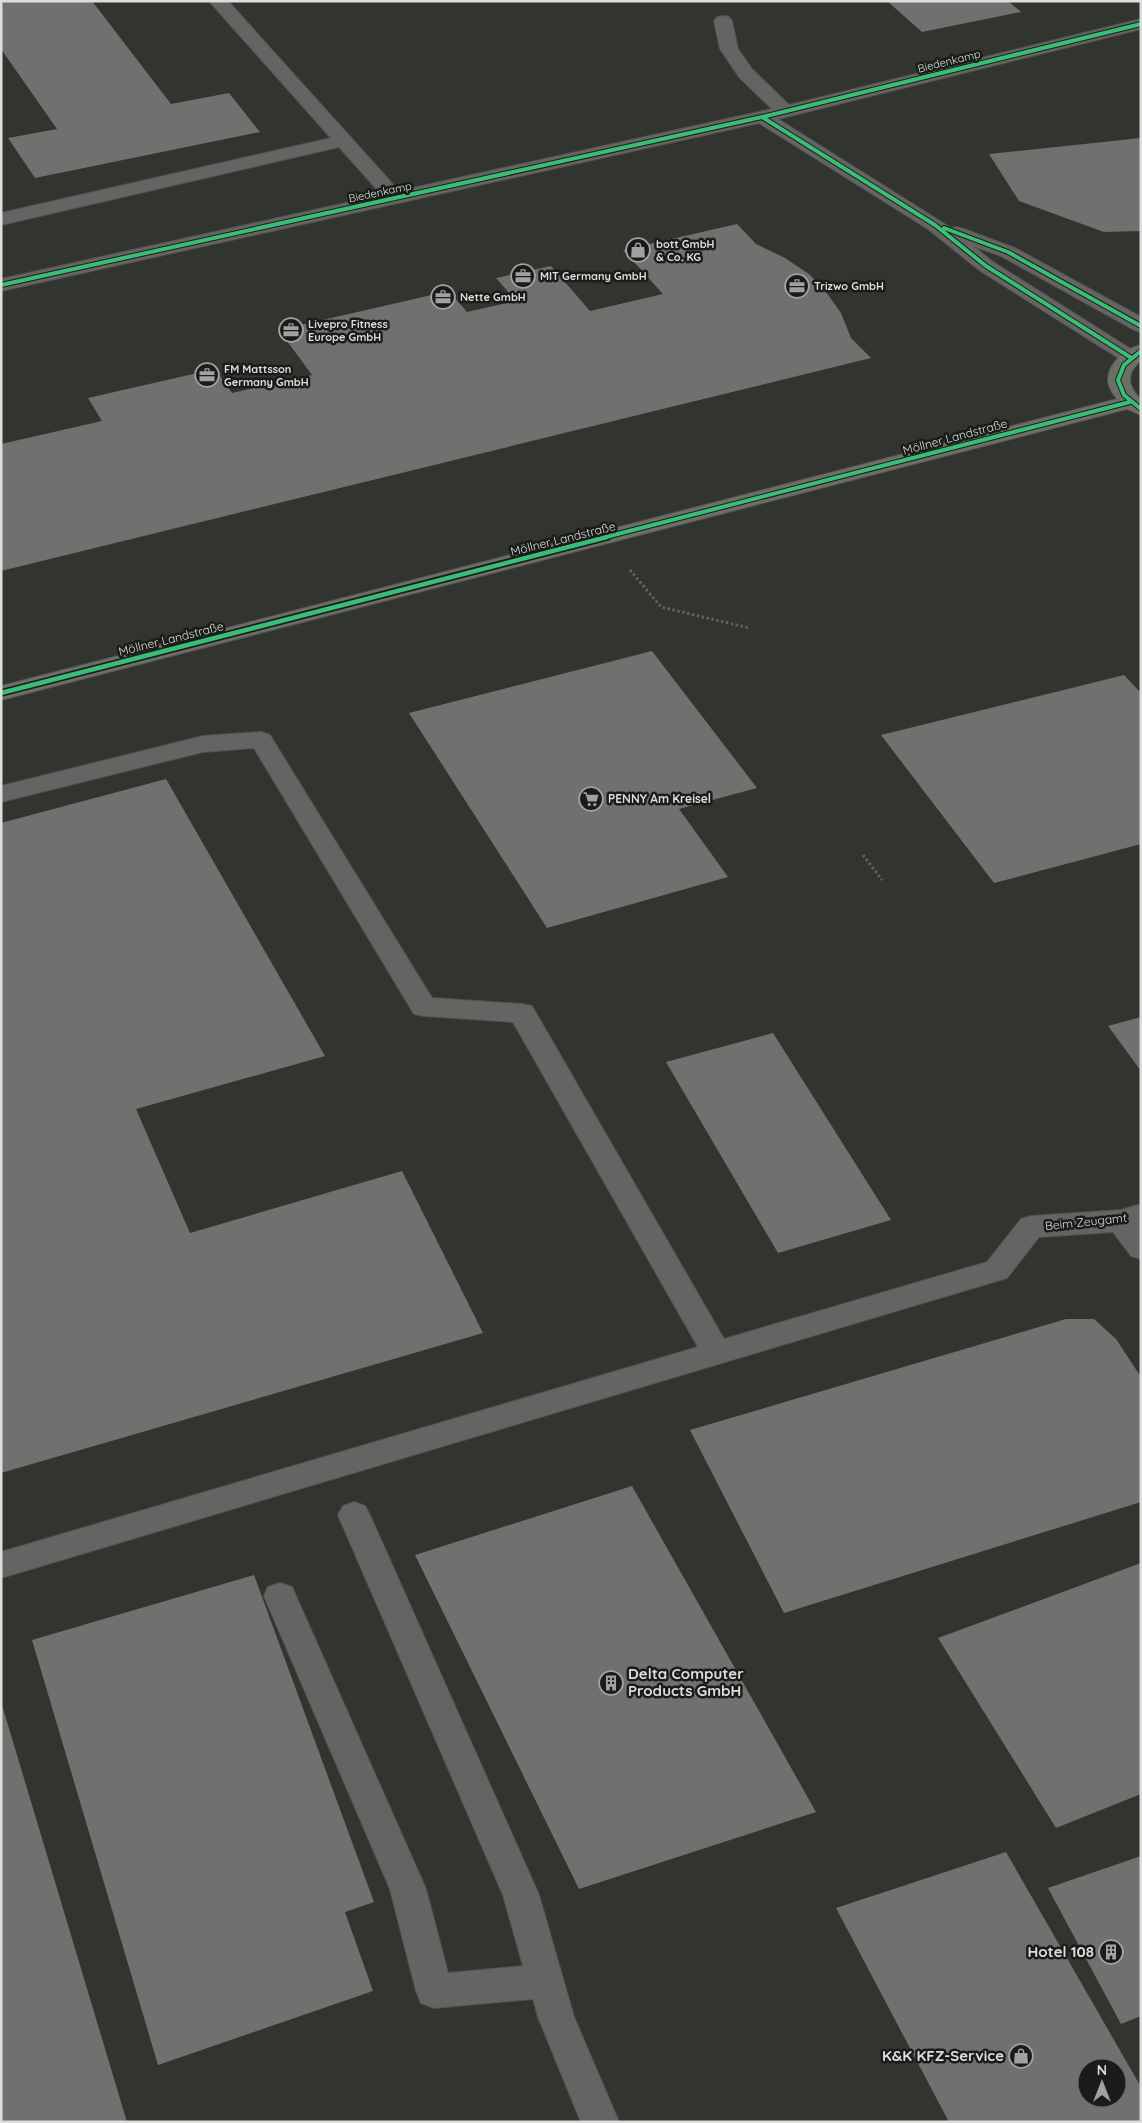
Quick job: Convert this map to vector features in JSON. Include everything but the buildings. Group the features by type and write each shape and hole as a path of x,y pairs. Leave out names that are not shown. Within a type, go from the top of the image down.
{"main road":[{"path":"1135,354 1120,367 1117,379 1120,390 1135,406"},
{"name":"Möllner Landstraße","path":"1,693 604,538 1135,406"}],"street":[{"path":"218,1 395,198"},
{"path":"723,21 729,50 745,72 786,112"},
{"path":"1133,26 1141,39"},
{"name":"Biedenkamp","path":"4,279 395,198 786,112 1133,26"},
{"path":"762,117 935,225 986,266 1135,354"},
{"path":"1,219 343,141"},
{"path":"935,225 1008,252 1141,326"},
{"path":"1,794 203,744 261,740 424,1007 522,1013 718,1353 1,1565"},
{"path":"1131,1218 1141,1248"},
{"name":"Beim Zeugamt","path":"718,1353 997,1270 1031,1227 1131,1218"},
{"path":"354,1516 521,1895 556,2016 600,2122"},
{"path":"280,1596 408,1889 434,1991 546,1981"}],"path":[{"path":"604,538 660,608 749,628"},
{"path":"863,855 882,880"}],"cycle path":[{"path":"1,285 762,117 1141,24"},
{"path":"762,117 935,225 986,266 1130,357"},
{"path":"944,228 1008,252 1141,326"},
{"path":"1141,351 1124,365 1118,380 1124,395 1141,409"},
{"path":"1,693 1130,402"}],"place":[{"name":"bott GmbH & Co. KG","path":"638,250"},
{"name":"MIT Germany GmbH","path":"523,276"},
{"name":"Trizwo GmbH","path":"797,286"},
{"name":"Nette GmbH","path":"443,297"},
{"name":"Livepro Fitness Europe GmbH","path":"291,330"},
{"name":"FM Mattsson Germany GmbH","path":"207,375"},
{"name":"PENNY Am Kreisel","path":"591,799"},
{"name":"Delta Computer Products GmbH","path":"611,1683"},
{"name":"Hotel 108","path":"1111,1952"},
{"name":"K&K KFZ-Service","path":"1021,2056"}]}
